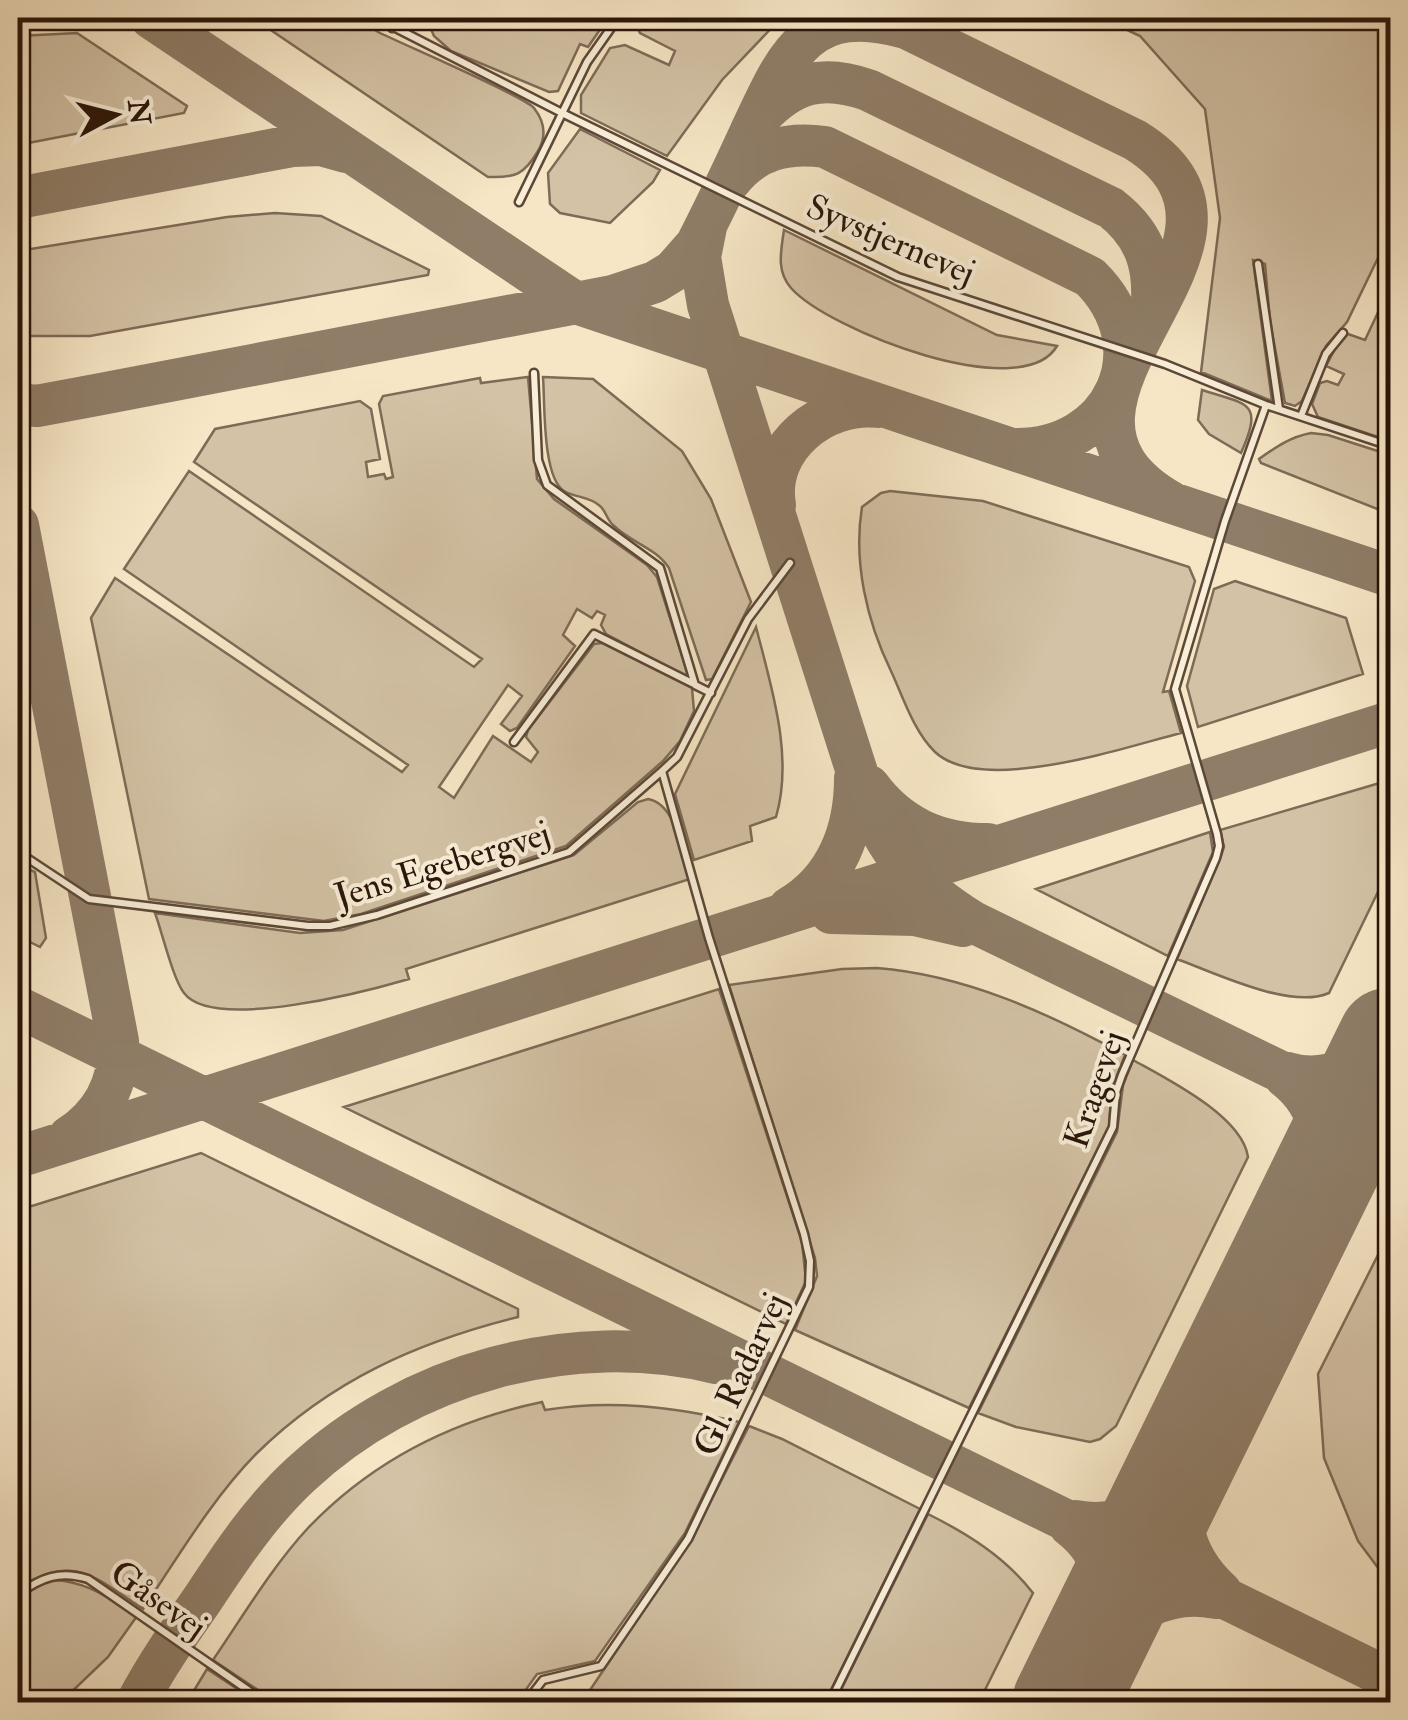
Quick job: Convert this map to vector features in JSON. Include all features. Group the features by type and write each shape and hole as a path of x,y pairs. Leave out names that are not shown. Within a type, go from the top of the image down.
{"lane":[{"name":"Syvstjernevej","path":"376,18 898,277 1165,364 1278,409 1390,446"},
{"path":"392,28 399,18"},
{"path":"518,202 587,62 618,18"},
{"path":"1258,264 1278,409"},
{"path":"1300,416 1326,354 1343,333"},
{"path":"534,373 538,460 546,485 660,568 695,684"},
{"name":"Kragevej","path":"830,1702 1114,1128 1116,1092 1122,1075 1216,858 1220,846 1175,689 1225,521 1266,404"},
{"name":"Jens Egebergvej","path":"18,852 89,898 308,926 354,922 569,852 677,757 748,619 790,563"},
{"path":"514,742 594,634 711,692"},
{"name":"Gl. Radarvej","path":"526,1702 542,1680 602,1666 688,1539 809,1287 810,1262 804,1234 709,938 662,771"},
{"name":"Gåsevej","path":"18,1594 41,1578 55,1575 88,1580 265,1702"}],"shaded area":[{"path":"253,18 357,18 378,32 526,102 542,123 541,145 518,173 488,177"},
{"path":"426,18 608,18 588,47 580,44 558,91 549,92 451,51 434,36"},
{"path":"632,18 781,18 722,80 667,156 581,113 581,95 610,48 625,45 669,65 675,51 640,33"},
{"path":"1102,18 1390,18 1390,233 1347,322 1326,346 1302,401 1295,406 1285,403 1270,321 1265,264 1253,260 1272,401 1201,372 1220,218 1205,109 1140,36"},
{"path":"77,33 187,106 184,113 18,145 18,36"},
{"path":"580,129 660,170 653,182 610,223 560,213 550,204 548,173"},
{"path":"275,213 321,216 429,270 428,275 90,336 18,336 18,251 227,217"},
{"path":"784,230 997,335 1057,346 1037,362 1006,368 967,365 882,341 812,305 791,288 781,268"},
{"path":"1390,287 1390,441 1318,417 1312,404 1320,383 1338,385 1344,374 1326,366 1335,349 1348,334 1365,340"},
{"path":"528,377 537,479 554,499 647,565 657,577 689,678 606,634 601,625 605,615 597,611 592,618 577,609 563,635 575,646 517,728 510,731 501,724 522,696 508,685 439,787 454,798 493,736 531,762 538,752 526,737 528,730 594,644 602,643 692,688 694,711 680,741 663,761 566,846 361,914 324,921 149,899 91,618 115,578 402,772 408,765 124,569 189,471 474,667 482,659 194,462 215,429 360,401 371,409 380,459 366,462 368,477 384,474 386,479 393,477 379,404 383,396 480,378 481,383"},
{"path":"543,377 593,379 682,451 711,499 751,602 712,679 706,680 669,568 657,555 613,525 596,503 564,491 557,483 548,455"},
{"path":"1202,390 1241,403 1251,414 1241,453 1209,434 1198,420"},
{"path":"1311,433 1390,455 1390,514 1261,463 1259,459 1277,447"},
{"path":"890,491 983,501 1189,567 1195,581 1163,692 1169,691 1181,733 1091,757 1019,769 985,770 957,764 935,752 921,735 882,652 864,591 859,549 862,507"},
{"path":"1235,581 1346,618 1363,674 1198,727 1187,686 1214,589"},
{"path":"756,627 782,746 781,794 776,817 750,826 752,841 694,860 675,794"},
{"path":"1390,780 1390,867 1329,993 1295,997 1274,993 1177,959 1224,847 1220,830"},
{"path":"648,799 666,810 672,820 690,879 406,969 409,979 361,992 257,1009 200,1004 180,986 155,913 300,933 343,930 574,855 638,802"},
{"path":"1210,832 1213,852 1168,956 1036,889"},
{"path":"18,864 35,872 46,938 40,947 18,936"},
{"path":"877,968 942,979 1005,998 1125,1055 1112,1088 1109,1127 969,1408 795,1330 817,1276 815,1258 729,985 842,969"},
{"path":"719,989 802,1242 806,1281 786,1324 344,1107"},
{"path":"1133,1060 1218,1113 1243,1142 1248,1157 1116,1426 1090,1442 1016,1427 978,1413 1117,1132 1123,1085"},
{"path":"201,1153 518,1309 518,1317 445,1339 378,1367 345,1385 285,1428 225,1490 143,1609 83,1573 54,1572 18,1589 18,1205 32,1206"},
{"path":"1390,1231 1390,1584 1358,1541 1324,1458 1318,1374"},
{"path":"542,1402 545,1410 642,1406 739,1422 685,1533 595,1661 537,1674 517,1702 276,1702 213,1660 295,1543 359,1482 445,1432"},
{"path":"749,1426 920,1509 825,1702 582,1702 692,1538"},
{"path":"928,1514 985,1548 1033,1593 979,1702 835,1702"},
{"path":"53,1580 87,1587 137,1616 108,1657 61,1702 18,1702 18,1599"},
{"path":"207,1669 257,1702 187,1702"}],"taxiway":[{"path":"151,18 576,303 1390,576"},
{"path":"18,404 37,406 613,296 655,282 673,271 696,245 789,59 804,41 823,29 845,22 872,21 906,28 1135,140 1177,181 1186,226 1173,274 1126,370 1114,417 1125,462 1171,502"},
{"path":"759,118 783,96 809,84 851,85 1111,208 1133,230 1146,255 1152,282 1151,314"},
{"path":"18,198 292,146 321,145 346,152"},
{"path":"730,181 750,161 773,150 825,147 1090,277 1111,305 1122,334 1124,363 1116,390 1101,414 1078,433 1049,445 1014,449"},
{"path":"706,227 700,257 708,305 862,788 892,849 919,881 973,922 1390,1125"},
{"path":"775,505 774,484 779,464 802,432 838,412 878,407"},
{"path":"18,525 118,1041 116,1070 107,1096 91,1118 69,1137"},
{"path":"18,1157 1390,722"},
{"path":"789,908 820,883 840,852 851,816 855,778"},
{"path":"869,786 893,812 921,830 953,841 988,844"},
{"path":"831,913 915,915 963,926"},
{"path":"18,1007 1390,1679"},
{"path":"1288,1073 1318,1076 1345,1069 1370,1054 1390,1032"},
{"path":"1285,1077 1309,1103 1320,1133 1320,1166 1312,1200"},
{"path":"1312,1200 1346,1165 1366,1153 1390,1146"},
{"path":"137,1702 224,1567 272,1504 343,1439 391,1410 441,1386 494,1368 549,1356 605,1351 661,1354 716,1363"},
{"path":"1200,1431 1186,1475 1182,1516 1192,1555 1221,1592"},
{"path":"1075,1521 1113,1522 1141,1510 1163,1488 1184,1457"},
{"path":"1070,1526 1094,1553 1104,1582 1102,1613 1092,1647"},
{"path":"1092,1647 1148,1606 1180,1597 1216,1598"}],"runway":[{"path":"1065,1702 1390,1040"}]}
